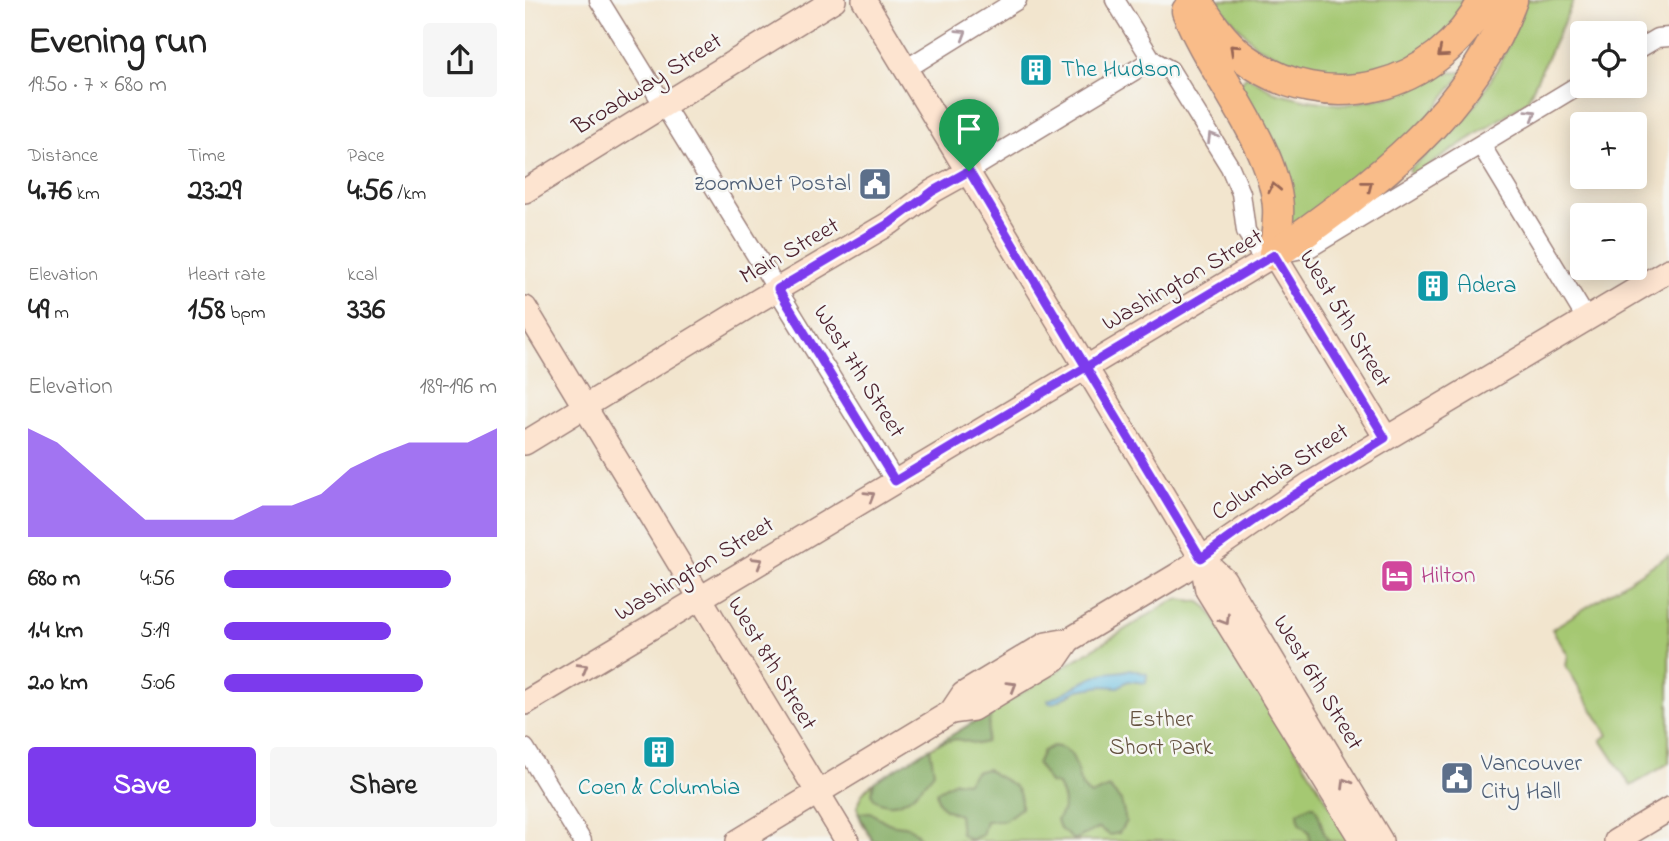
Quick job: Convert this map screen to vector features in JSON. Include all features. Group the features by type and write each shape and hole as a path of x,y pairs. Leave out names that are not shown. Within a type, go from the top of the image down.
{"highway":[{"path":"1183,0 1202,45 1253,135 1272,175 1278,206 1274,255"},
{"path":"1196,0 1223,38 1261,69 1292,83 1341,90 1388,83 1424,67 1458,38 1483,0"},
{"path":"1274,255 1391,167 1439,121 1478,70 1512,0"}],"street":[{"name":"West 7th Street","path":"599,0 895,481"},
{"name":"Broadway Street","path":"525,191 834,0"},
{"name":"West 6th Street","path":"864,0 1201,558 1224,579 1381,841"},
{"path":"906,69 1017,0"},
{"name":"West 5th Street","path":"1115,0 1152,60 1170,70 1185,91 1235,177 1241,193 1246,231 1258,250 1274,255 1385,438"},
{"path":"1647,44 1657,38 1669,37"},
{"name":"Main Street","path":"525,443 890,223 933,191 1152,60"},
{"name":"Washington Street","path":"525,703 1274,255 1311,247 1570,90"},
{"path":"1481,145 1587,320"},
{"name":"Columbia Street","path":"738,841 951,712 973,709 1056,659 1069,640 1179,574 1254,520 1385,438 1669,270"},
{"name":"West 8th Street","path":"525,308 847,841"},
{"name":"West 6th Street","path":"1201,558 1207,590 1362,841"},
{"path":"525,748 583,841"},
{"path":"1616,841 1669,808"}],"green space":[{"path":"1217,0 1468,0 1456,24 1427,49 1404,61 1353,74 1307,69 1256,46 1220,7"},
{"path":"1526,0 1574,0 1527,101 1413,176 1409,170 1459,126 1480,98 1514,33"},
{"path":"1464,72 1411,139 1291,230 1239,84 1247,76 1275,92 1344,105 1396,95 1443,73"},
{"path":"1669,555 1669,763 1631,786 1601,740 1608,735 1566,666 1568,655 1552,629"},
{"name":"Esther Short Park","path":"1180,599 1200,602 1208,608 1352,841 873,841 858,812 860,798 872,784 1170,602"},
{"path":"991,712 986,742 978,744 956,739 937,744"},
{"path":"1053,746 1070,753 1080,782 1091,795 1109,787 1121,801 1126,821 1119,833 1110,835 1099,828 1074,840 1060,829 1057,820 1064,807 1062,795 1058,785 1050,783 1037,764 1043,751"},
{"path":"930,748 934,772 915,793 908,799 892,804 874,799 874,782"},
{"path":"987,769 1015,787 1021,799 1021,808 1005,820 986,821 982,835 970,840 961,834 959,815 940,805 937,791 955,781 967,782 975,772"},
{"path":"1314,806 1317,811 1329,841 1310,841 1309,832 1299,823 1298,812"},
{"path":"870,812 888,823 912,829 921,841 873,841 858,813"}],"water":[{"path":"1130,669 1147,674 1146,683 1128,681 1118,687 1102,686 1078,690 1049,703 1048,700 1095,677"}],"place":[{"name":"The Hudson","path":"1036,70"},
{"name":"zoomNet Postal","path":"875,184"},
{"name":"Adera","path":"1433,286"},
{"name":"Hilton","path":"1397,576"},
{"name":"Coen & Columbia","path":"659,752"},
{"name":"Vancouver City Hall","path":"1457,778"}],"route":[{"path":"969,171 933,191 890,223 778,289 895,481 1086,367 1201,558 1254,520 1385,438 1274,255 1086,367 969,171"}]}
